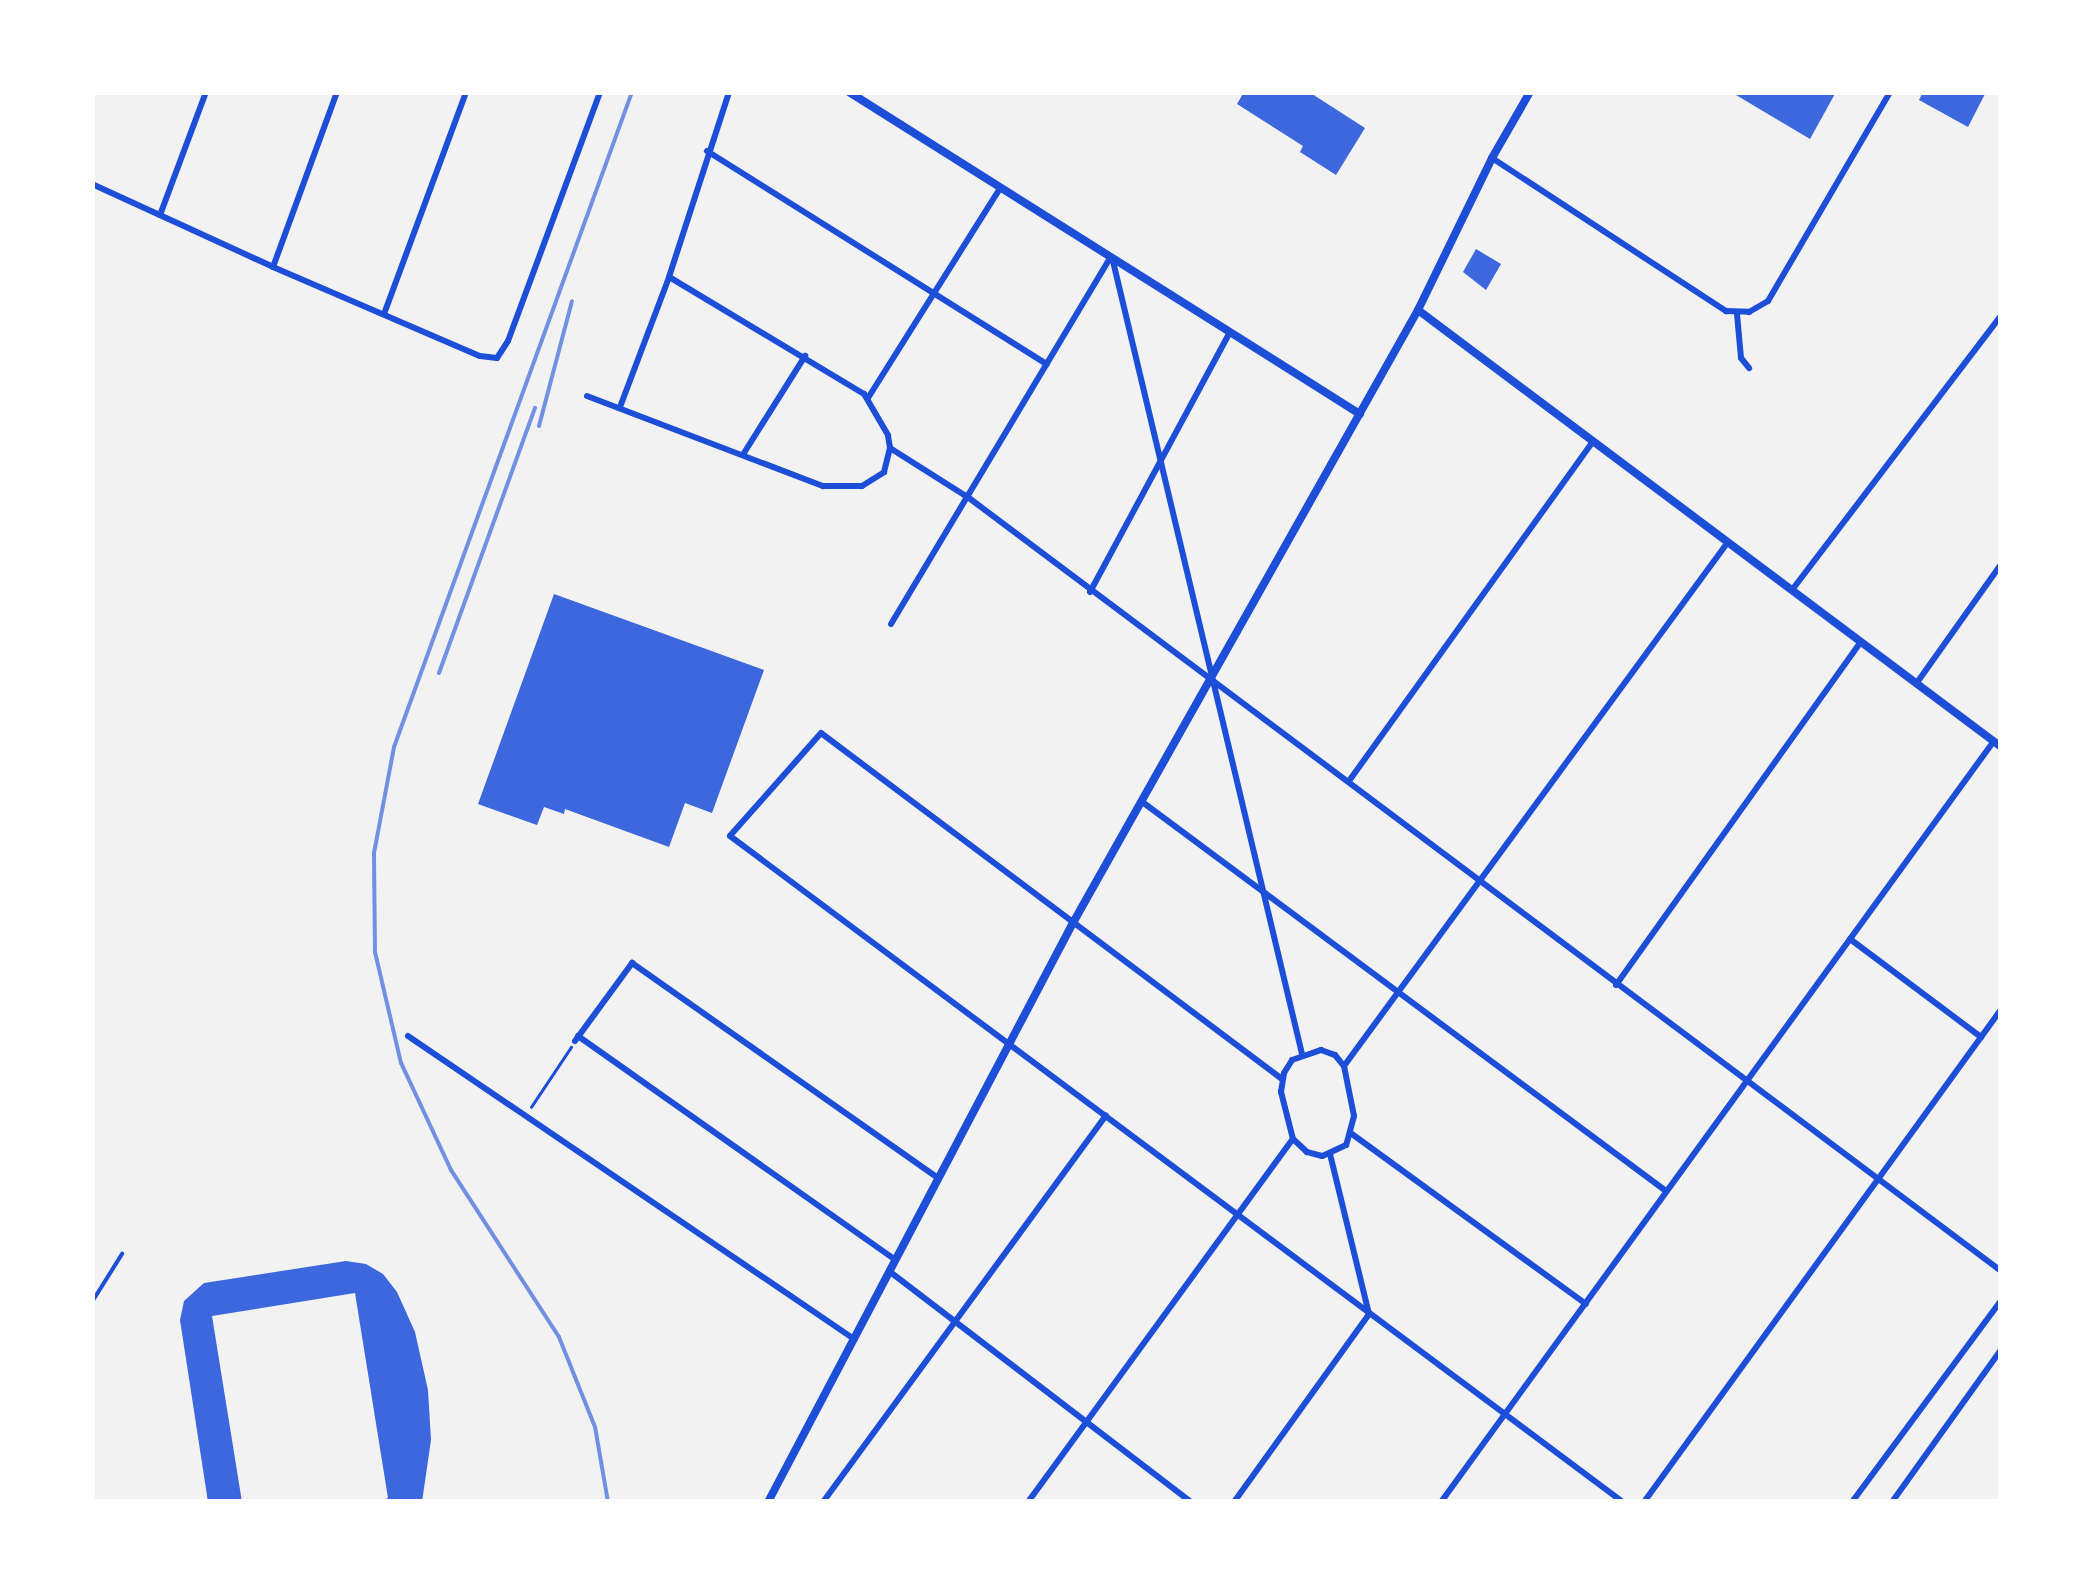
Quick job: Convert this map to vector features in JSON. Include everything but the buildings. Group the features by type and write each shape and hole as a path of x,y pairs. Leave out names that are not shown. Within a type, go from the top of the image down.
{"street":[{"path":"160,215 206,92"},
{"path":"273,267 337,92"},
{"path":"384,314 466,92"},
{"path":"92,184 480,356 497,358 508,340 600,92"},
{"path":"620,407 669,277 729,92"},
{"path":"849,92 1360,414"},
{"path":"768,1502 1074,921 1418,310 1492,158 1530,92"},
{"path":"1492,158 1726,311 1737,314 1757,310 1768,301 1890,92"},
{"path":"707,151 1047,364"},
{"path":"868,398 1000,188"},
{"path":"891,624 1111,256"},
{"path":"1111,256 1302,1054"},
{"path":"587,396 814,483 842,488 880,476 890,448 882,421 868,398 805,356 669,277"},
{"path":"1418,310 1997,744 1746,1079 1441,1502"},
{"path":"1737,314 1742,358 1749,368"},
{"path":"1792,590 2000,317"},
{"path":"1090,592 1230,332"},
{"path":"744,453 805,356"},
{"path":"1349,781 1592,442"},
{"path":"890,448 969,498 1090,592 1210,676 2000,1270"},
{"path":"1344,1066 1728,542"},
{"path":"1916,684 2000,566"},
{"path":"1616,985 1861,642"},
{"path":"1282,1079 820,734 730,836 1623,1502"},
{"path":"1140,800 1666,1191"},
{"path":"1850,939 1981,1037"},
{"path":"895,1260 576,1039 632,963 938,1178"},
{"path":"1644,1502 2000,1011"},
{"path":"408,1036 854,1339"},
{"path":"1329,1051 1344,1066 1353,1104 1351,1134 1342,1149 1330,1154 1307,1152 1293,1139 1282,1109 1282,1079 1287,1065 1302,1054 1329,1051"},
{"path":"823,1502 1106,1114"},
{"path":"1351,1134 1586,1304"},
{"path":"1028,1502 1293,1139"},
{"path":"1234,1502 1368,1314 1330,1154"},
{"path":"889,1272 1192,1502"},
{"path":"1852,1502 2000,1302"},
{"path":"1892,1502 2000,1351"}],"lane":[{"path":"92,1302 122,1254"}],"path":[{"path":"525,1116 576,1039"}],"railway":[{"path":"608,1502 595,1427 559,1337 451,1170 401,1063 375,952 374,853 394,747 632,92"},
{"path":"539,426 572,301"},
{"path":"439,673 535,408"}]}
